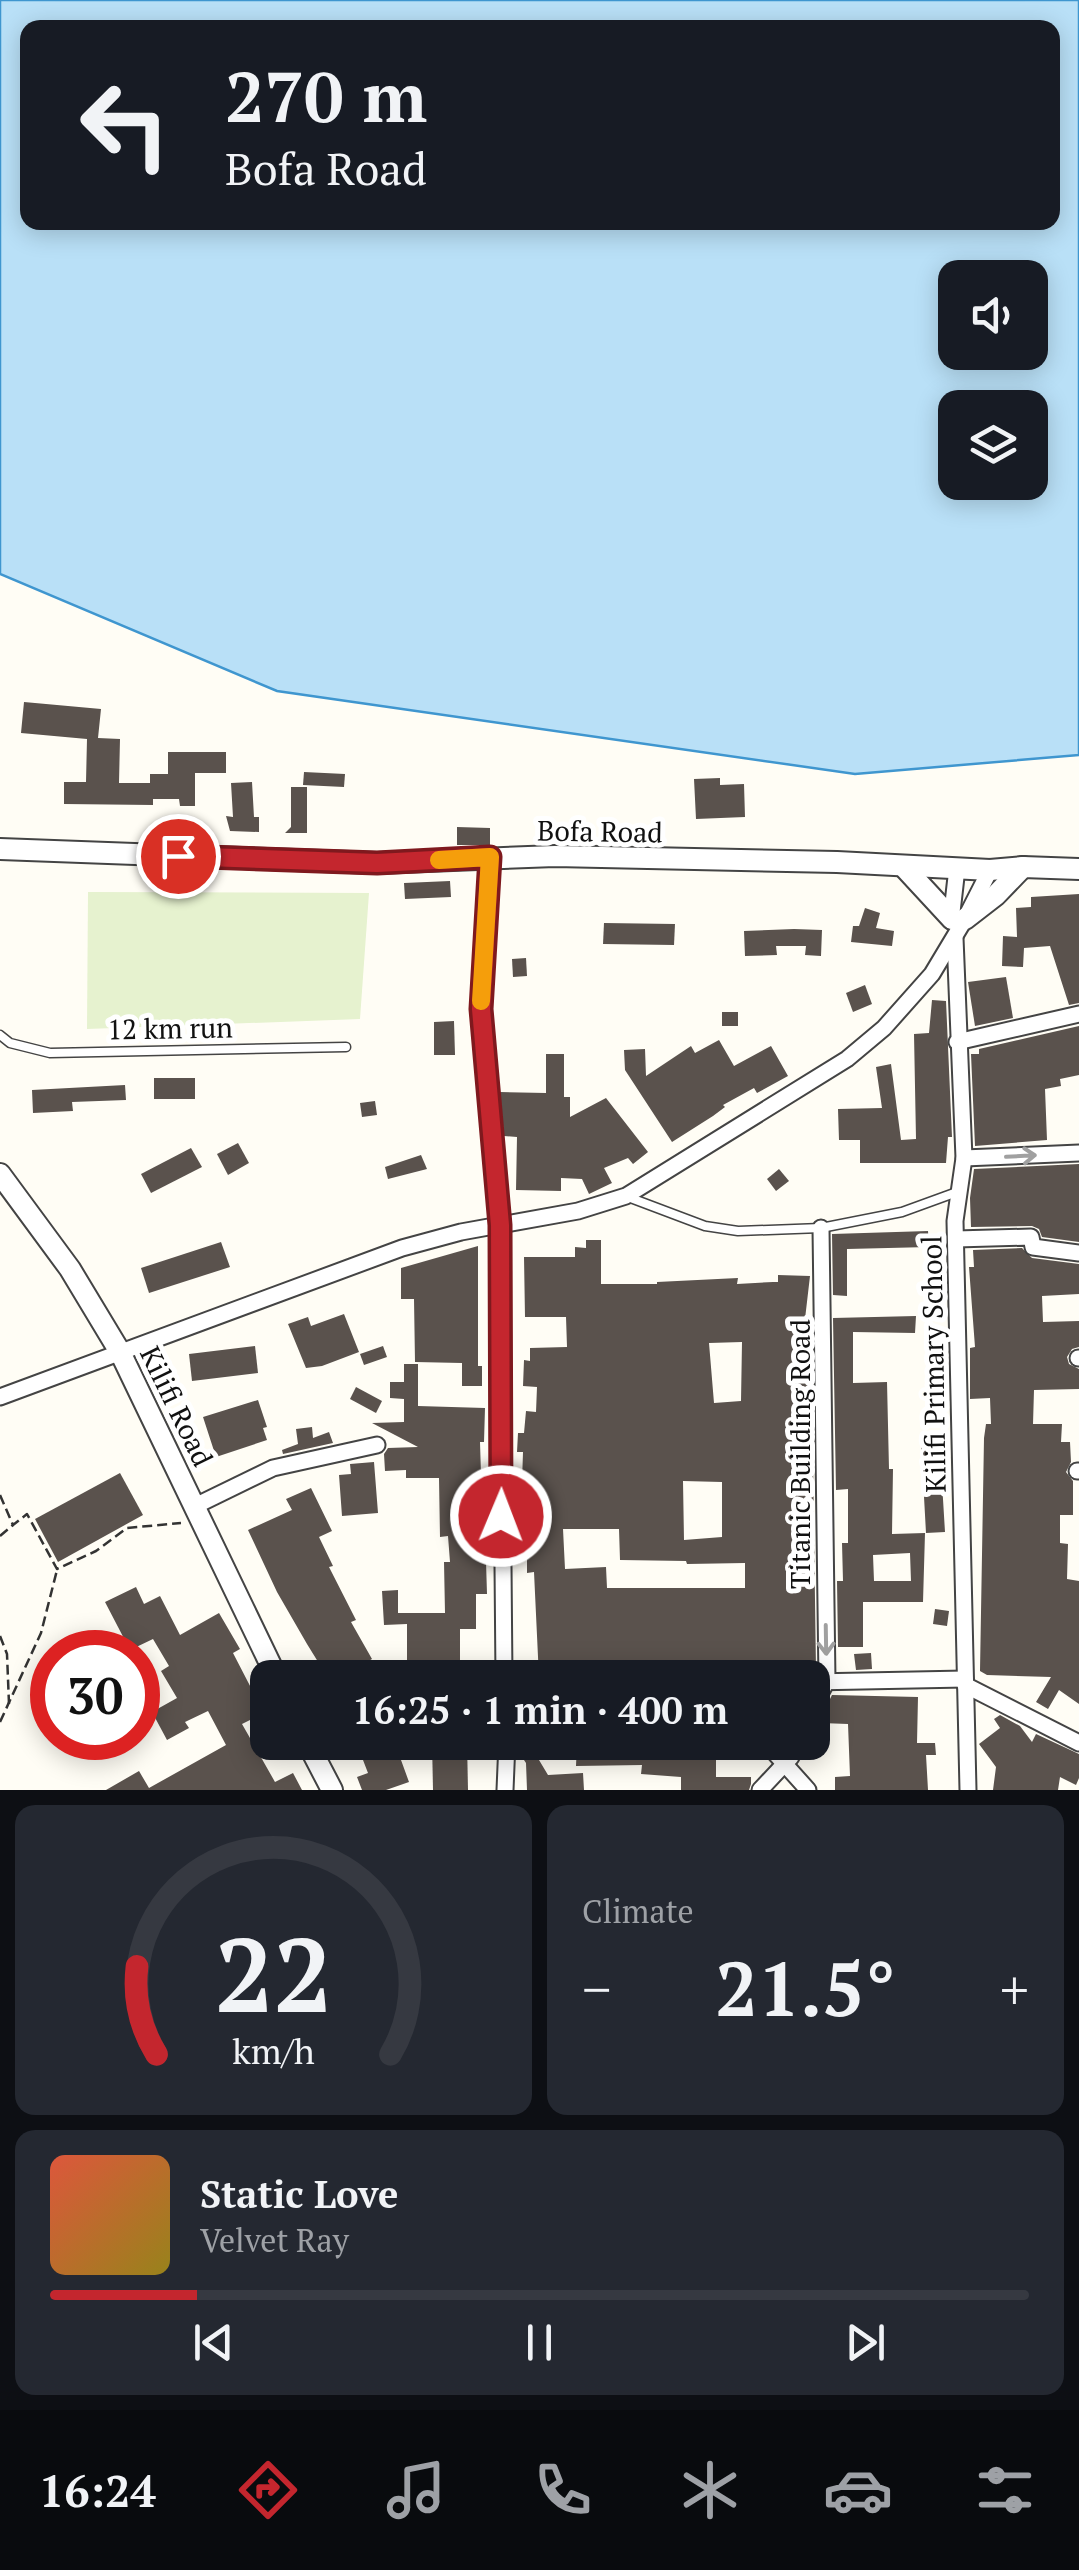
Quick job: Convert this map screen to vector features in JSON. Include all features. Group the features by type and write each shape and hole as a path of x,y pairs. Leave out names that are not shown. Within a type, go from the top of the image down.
{"street":[{"name":"Bofa Road","path":"0,848 377,863 490,857 1079,869"},
{"path":"490,857 481,1009 500,1225 504,1660"},
{"path":"903,866 955,932"},
{"path":"955,932 1023,867"},
{"name":"Kilifi Primary School","path":"956,868 964,1158 956,1239 968,1790"},
{"path":"0,1397 402,1248 578,1211 626,1196 847,1059 884,1028 932,974 990,870"},
{"path":"958,1042 1079,1014"},
{"path":"964,1158 1079,1152"},
{"name":"Kilifi Road","path":"0,1174 70,1268 120,1352 268,1660"},
{"name":"Titanic Building Road","path":"820,1660 821,1228"},
{"path":"956,1239 1030,1237 1034,1247 1041,1250 1079,1253"},
{"path":"199,1514 272,1468 377,1445"},
{"path":"830,1681 966,1682 1079,1744"},
{"path":"317,1760 332,1790"},
{"path":"505,1790 506,1760"},
{"path":"779,1760 808,1790"},
{"path":"760,1790 788,1760"}],"lane":[{"name":"12 km run","path":"0,1035 10,1043 50,1053 346,1047"},
{"path":"626,1196 719,1230 821,1228 902,1212 958,1192"}],"path":[{"path":"0,1496 13,1526"},
{"path":"0,1536 27,1514 57,1569 42,1633 0,1722"},
{"path":"57,1569 96,1551 127,1528 199,1514"},
{"path":"0,1636 7,1654 10,1706"}],"green space":[{"path":"88,892 369,893 360,1019 87,1029"}],"water":[{"path":"0,0 1079,0 1079,755 855,774 277,691 0,574"}],"building":[{"path":"24,702 101,709 98,738 120,739 119,783 150,783 150,774 168,774 168,752 226,752 226,773 195,773 195,806 180,806 179,799 153,799 153,805 64,804 64,782 86,782 87,739 21,733"},
{"path":"304,772 345,774 344,787 303,785"},
{"path":"720,778 720,785 744,784 745,817 696,819 694,779"},
{"path":"252,782 259,832 230,831 226,816 233,817 231,783"},
{"path":"291,787 307,787 307,833 285,833 291,827"},
{"path":"457,827 490,828 490,845 457,845"},
{"path":"450,881 451,897 405,899 404,883"},
{"path":"1079,894 1079,1003 1069,1005 1050,946 1024,948 1023,967 1002,966 1003,936 1017,937 1016,908 1031,907 1031,897"},
{"path":"865,908 880,913 876,928 894,931 892,946 851,942 853,926 859,926"},
{"path":"604,923 675,924 674,945 603,944"},
{"path":"822,930 821,956 805,955 806,946 776,946 777,955 745,956 744,931"},
{"path":"526,958 527,976 513,977 512,959"},
{"path":"1006,977 1013,1018 975,1026 968,982"},
{"path":"865,985 872,1004 853,1012 846,993"},
{"path":"932,1000 946,1001 952,1137 948,1137 946,1163 860,1163 860,1140 839,1140 838,1109 882,1108 876,1067 891,1064 901,1140 916,1139 914,1034 929,1033"},
{"path":"722,1012 738,1012 738,1026 722,1026"},
{"path":"454,1021 455,1055 434,1055 434,1022"},
{"path":"1079,1026 1079,1075 1060,1079 1061,1086 1045,1089 1047,1140 975,1146 971,1054"},
{"path":"719,1040 734,1066 771,1046 788,1076 723,1105 713,1116 672,1142 625,1070 624,1050 645,1049 646,1076 691,1046 695,1053"},
{"path":"546,1054 564,1054 564,1097 570,1097 570,1117 606,1098 648,1152 633,1164 628,1158 604,1168 612,1183 589,1194 582,1179 561,1178 561,1191 516,1190 517,1137 504,1136 500,1092 546,1093"},
{"path":"154,1078 195,1078 195,1099 154,1099"},
{"path":"125,1085 126,1100 72,1102 73,1111 33,1113 32,1090"},
{"path":"375,1101 377,1115 362,1117 360,1103"},
{"path":"238,1143 249,1163 228,1175 217,1154"},
{"path":"191,1148 202,1167 151,1193 141,1174"},
{"path":"421,1155 427,1169 388,1179 385,1167"},
{"path":"1079,1164 1079,1242 1042,1237 1039,1229 1032,1226 971,1227 974,1169"},
{"path":"779,1169 789,1181 776,1191 767,1179"},
{"path":"928,1231 929,1247 847,1249 847,1296 833,1295 832,1234"},
{"path":"586,1240 601,1240 601,1284 738,1278 737,1284 778,1282 778,1275 810,1276 805,1319 811,1319 816,1660 538,1660 534,1572 527,1573 527,1482 522,1482 523,1452 517,1452 518,1433 524,1433 526,1411 536,1412 537,1387 523,1386 524,1360 530,1361 530,1348 567,1347 566,1317 525,1317 524,1257 575,1257 575,1247 586,1248","holes":["742,1342 741,1401 714,1403 709,1343","683,1481 722,1482 722,1537 684,1540","563,1529 619,1529 620,1560 745,1563 745,1588 607,1588 606,1567 565,1569"]},
{"path":"221,1242 230,1267 149,1293 141,1268"},
{"path":"478,1246 478,1366 482,1366 482,1386 462,1386 462,1363 415,1362 414,1299 401,1299 401,1268"},
{"path":"1022,1248 1032,1258 1079,1264 1079,1294 1042,1296 1043,1322 1079,1321 1079,1347 1067,1357 1069,1364 1079,1369 1079,1389 1034,1390 1033,1424 1062,1424 1061,1442 1070,1442 1071,1462 1066,1472 1073,1481 1073,1515 1060,1515 1060,1543 1068,1544 1067,1579 1079,1581 1079,1704 1059,1690 1048,1709 1036,1702 1051,1677 987,1675 980,1671 984,1438 986,1424 991,1424 990,1398 970,1399 970,1348 975,1347 969,1267 974,1267 973,1250"},
{"path":"344,1314 359,1352 306,1368 288,1324 308,1317 311,1326"},
{"path":"916,1316 915,1333 853,1332 853,1383 887,1382 889,1469 893,1469 892,1534 925,1533 923,1602 863,1602 863,1647 838,1647 837,1581 843,1581 842,1543 848,1543 848,1489 836,1490 833,1318","holes":["910,1553 911,1581 874,1581 873,1555"]},
{"path":"255,1346 258,1373 192,1381 189,1354"},
{"path":"383,1346 387,1357 364,1365 360,1354"},
{"path":"404,1364 418,1364 418,1406 485,1408 484,1442 480,1442 482,1508 475,1508 477,1537 481,1537 486,1561 487,1594 476,1594 476,1629 460,1629 460,1660 407,1660 407,1624 384,1625 382,1591 398,1590 398,1613 445,1613 444,1562 450,1562 448,1536 440,1537 439,1478 406,1478 406,1470 385,1471 384,1454 388,1448 418,1447 372,1423 404,1422 404,1399 390,1398 390,1382 404,1382"},
{"path":"356,1387 382,1401 376,1413 350,1399"},
{"path":"258,1400 267,1440 216,1457 203,1417"},
{"path":"312,1427 313,1438 329,1432 333,1443 283,1454 282,1450 298,1444 296,1429"},
{"path":"921,1442 936,1442 945,1532 926,1533"},
{"path":"374,1462 378,1513 342,1516 339,1475 351,1474 350,1464"},
{"path":"120,1473 143,1515 58,1562 35,1519"},
{"path":"311,1488 332,1531 319,1537 333,1566 329,1567 356,1620 351,1622 370,1660 317,1660 277,1592 248,1530 292,1510 286,1499"},
{"path":"136,1587 144,1604 160,1596 180,1635 219,1613 240,1649 233,1653 250,1686 250,1720 242,1724 250,1738 250,1760 262,1760 275,1782 293,1773 302,1790 106,1790 139,1771 149,1788 226,1745 208,1711 185,1722 189,1728 167,1740 160,1727 160,1708 177,1698 161,1671 169,1666 160,1651 160,1630 120,1630 105,1602"},
{"path":"935,1609 949,1611 947,1626 933,1624"},
{"path":"871,1653 872,1669 856,1670 854,1654"},
{"path":"832,1695 918,1697 917,1743 935,1743 936,1755 926,1755 928,1790 835,1790 835,1777 850,1776 848,1724 830,1723"},
{"path":"1000,1715 1020,1726 1032,1742 1036,1734 1079,1754 1076,1785 1060,1777 1058,1790 993,1790 996,1767 979,1744 1000,1728 994,1719"},
{"path":"363,1760 401,1760 409,1782 386,1790 362,1790 357,1777 368,1773"},
{"path":"432,1760 467,1760 468,1790 433,1790"},
{"path":"524,1760 539,1760 548,1775 583,1773 584,1790 527,1790"},
{"path":"576,1760 716,1760 716,1777 751,1777 751,1784 749,1790 681,1790 681,1777 641,1774 642,1765 576,1766"}],"slow traffic":[{"path":"439,860 490,857 481,1001"}],"route":[{"path":"178,856 377,863 490,857 481,1009 500,1225 501,1516"}]}
